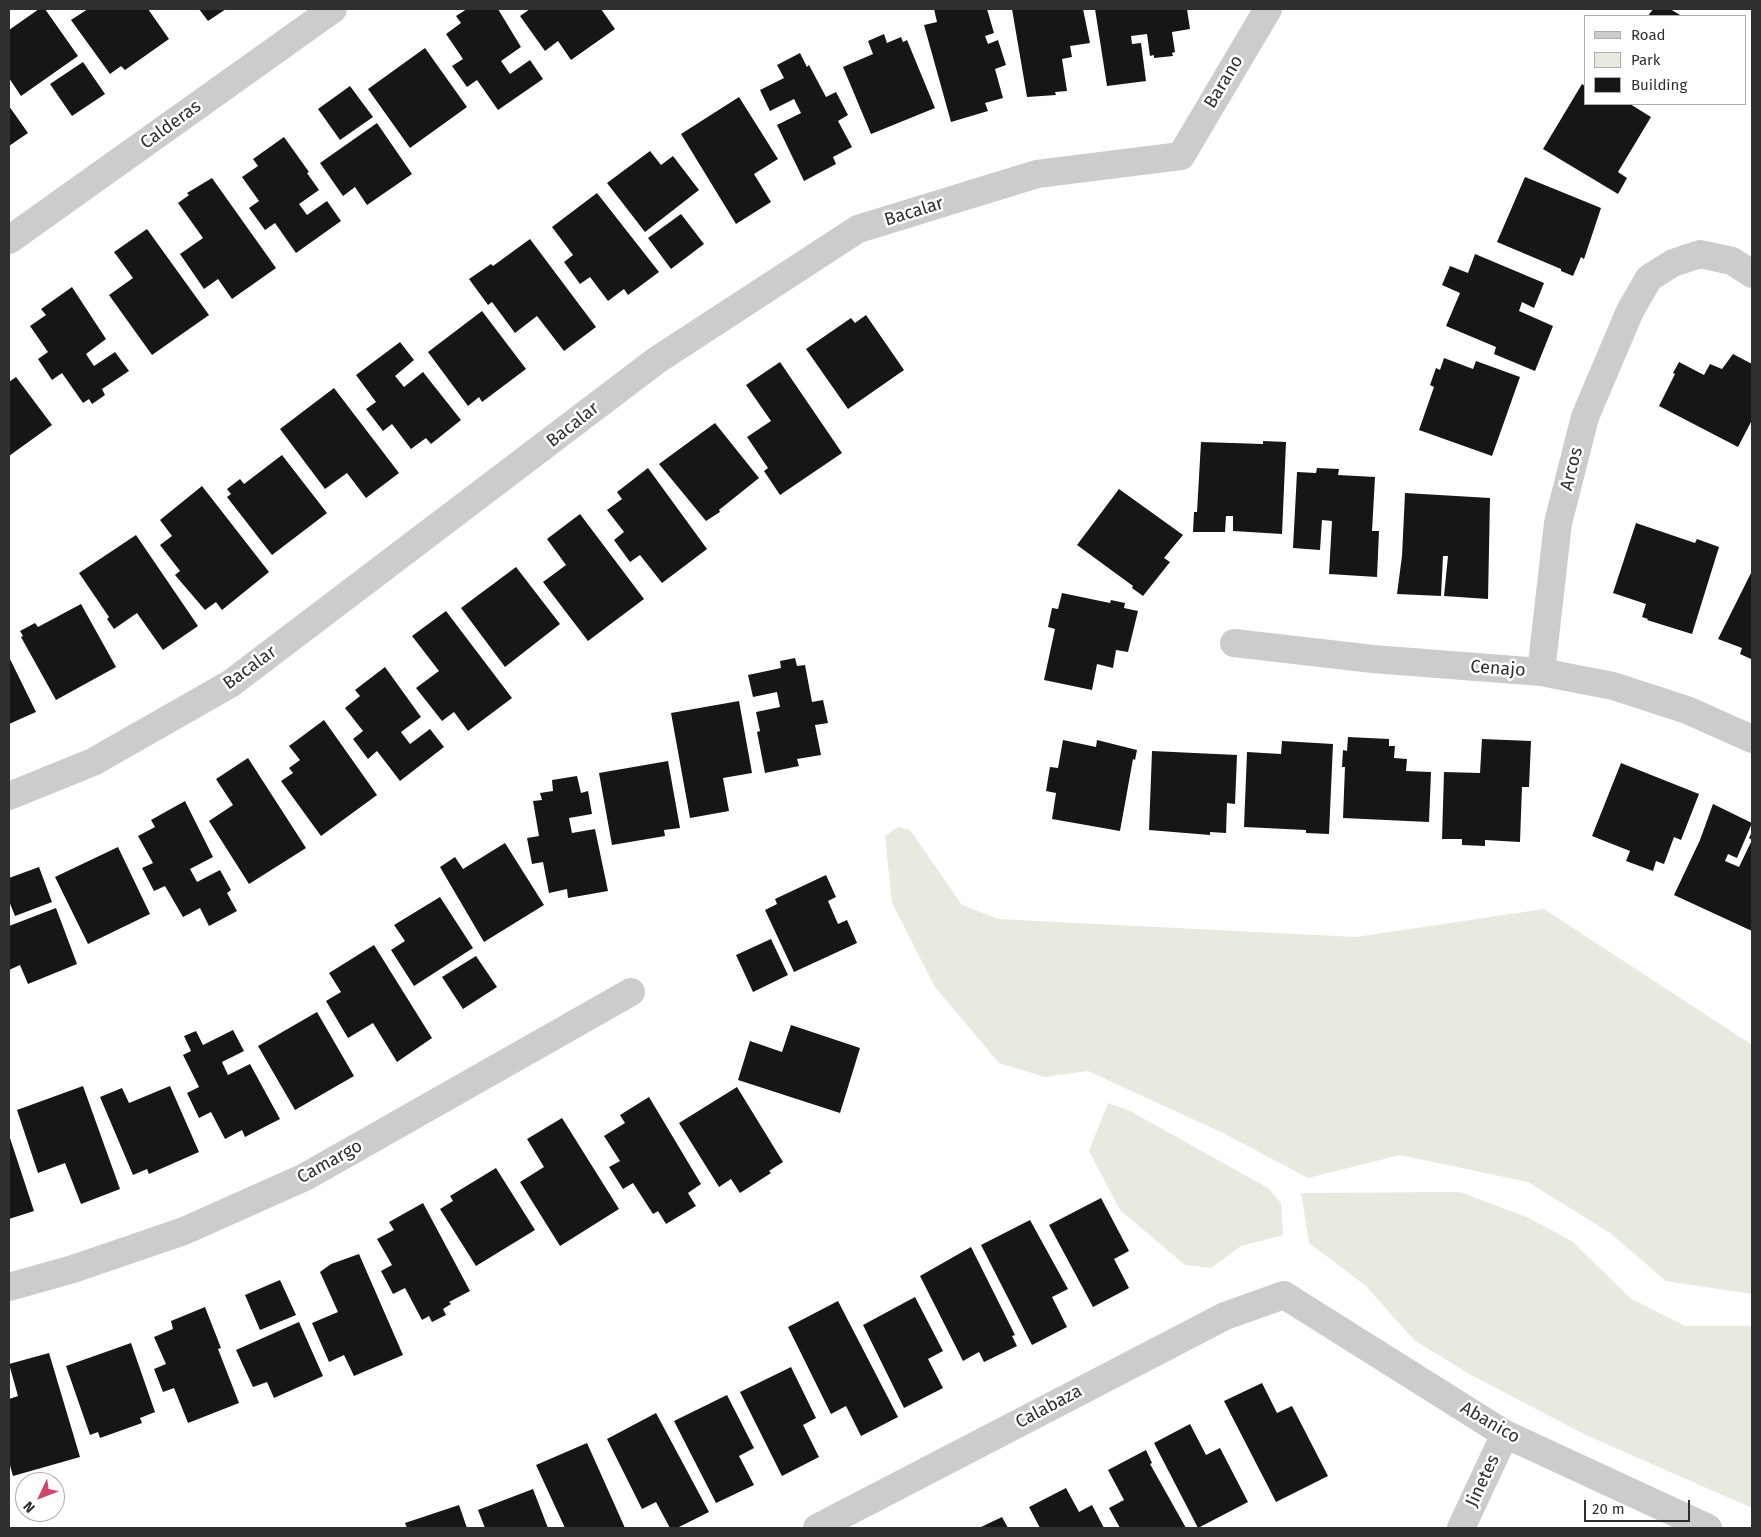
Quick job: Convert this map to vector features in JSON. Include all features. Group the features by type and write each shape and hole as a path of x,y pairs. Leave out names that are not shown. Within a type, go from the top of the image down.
{"street":[{"name":"Calderas","path":"9,240 333,9"},
{"name":"Barano","path":"1181,156 1268,9"},
{"name":"Bacalar","path":"9,796 93,762 230,684 657,360 858,229 1037,174 1181,156"},
{"name":"Arcos","path":"1541,672 1558,523 1585,418 1630,312 1650,278 1673,263 1700,254 1732,261 1752,274"},
{"name":"Cenajo","path":"1234,643 1373,659 1541,672 1613,686 1687,710 1752,739"},
{"name":"Camargo","path":"9,1287 184,1231 305,1177 631,992"},
{"name":"Abanico","path":"1284,1295 1504,1434 1708,1528"},
{"name":"Calabaza","path":"817,1528 1225,1316 1284,1295"},
{"name":"Jinetes","path":"1461,1528 1504,1434"}],"green space":[{"path":"898,827 910,830 962,905 998,919 1356,937 1544,909 1752,1045 1752,1294 1666,1281 1610,1233 1528,1182 1400,1155 1308,1178 1223,1133 1088,1071 1045,1077 999,1063 935,987 892,903 885,836"},
{"path":"1108,1103 1130,1111 1268,1188 1281,1203 1283,1235 1241,1246 1211,1268 1185,1265 1120,1210 1089,1151"},
{"path":"1460,1192 1529,1218 1573,1242 1630,1298 1685,1326 1752,1326 1752,1508 1586,1435 1471,1375 1414,1340 1366,1286 1309,1243 1301,1193"}],"building":[{"path":"39,9 45,9 78,56 21,96 9,78 9,30"},
{"path":"88,9 148,9 169,39 125,70 121,66 110,74 71,20"},
{"path":"199,9 226,9 208,21"},
{"path":"467,9 498,9 521,47 501,61 510,74 530,60 543,79 498,110 477,80 467,87 452,66 463,59 446,34 461,23 456,16"},
{"path":"530,9 601,9 615,29 571,60 558,41 545,51 520,16"},
{"path":"934,9 987,9 994,33 985,36 988,44 998,40 1006,65 995,69 1003,98 985,103 988,111 951,122 924,25 937,22"},
{"path":"1012,9 1083,9 1090,43 1070,46 1072,57 1062,59 1067,91 1055,92 1056,95 1027,97"},
{"path":"1095,9 1187,9 1190,29 1172,32 1175,52 1172,53 1173,56 1154,58 1154,55 1150,56 1147,34 1131,36 1132,44 1141,43 1146,81 1107,86"},
{"path":"1653,9 1670,9 1680,15 1649,15"},
{"path":"884,34 887,43 901,37 903,42 907,40 935,108 871,134 843,67 873,54 868,41"},
{"path":"425,48 467,107 410,148 368,89"},
{"path":"800,53 807,67 809,65 826,97 836,92 848,115 838,121 852,147 833,157 836,164 804,181 777,125 801,113 794,99 770,111 760,90 784,78 777,65"},
{"path":"83,62 105,94 72,116 50,84"},
{"path":"1582,84 1584,85 1584,105 1632,105 1651,117 1618,172 1627,178 1618,194 1543,149"},
{"path":"350,86 373,117 340,140 318,109"},
{"path":"739,97 778,159 754,174 771,202 736,224 681,134"},
{"path":"9,106 28,133 9,146"},
{"path":"377,123 412,174 367,205 355,187 343,196 320,163"},
{"path":"284,137 309,172 307,173 319,190 299,204 307,215 327,201 341,221 296,253 275,223 265,230 249,208 259,201 242,177 258,166 253,159"},
{"path":"650,151 661,165 673,156 699,190 645,232 607,183"},
{"path":"1525,177 1601,208 1584,259 1581,257 1573,276 1497,242"},
{"path":"212,178 276,268 232,299 218,279 204,289 180,254 203,238 178,203 189,195 187,193"},
{"path":"597,193 659,272 628,295 624,289 608,301 590,277 580,284 564,262 573,255 552,227"},
{"path":"681,214 704,244 671,269 648,238"},
{"path":"147,229 209,315 152,355 109,295 133,278 114,252"},
{"path":"530,239 596,327 564,351 537,316 515,333 492,302 488,305 469,279 491,264 493,266"},
{"path":"1475,254 1544,283 1534,308 1522,302 1519,311 1553,326 1535,371 1494,354 1496,347 1446,326 1460,293 1442,285 1450,266 1468,273"},
{"path":"72,287 106,339 86,354 94,366 115,352 129,371 102,389 105,395 92,404 89,399 83,403 62,373 52,380 38,359 48,352 30,326 46,315 41,309"},
{"path":"482,311 526,369 482,402 479,397 468,406 428,352"},
{"path":"866,315 904,370 848,409 806,349 851,318 855,323"},
{"path":"400,342 414,360 395,376 404,387 423,372 461,420 431,444 426,438 411,449 392,424 383,431 366,409 376,402 356,375"},
{"path":"1733,354 1752,364 1752,420 1738,447 1659,406 1679,362 1704,375 1710,364 1722,369"},
{"path":"1444,358 1473,369 1476,361 1520,377 1492,456 1419,430 1434,387 1430,385 1436,368 1440,370"},
{"path":"780,362 842,453 780,495 764,471 768,468 747,437 771,421 746,385"},
{"path":"16,377 52,425 9,456 9,382"},
{"path":"334,388 399,473 366,498 347,473 325,489 280,429"},
{"path":"715,423 759,478 719,510 720,512 706,521 659,464"},
{"path":"1263,441 1286,442 1282,534 1233,531 1233,516 1226,516 1225,532 1193,532 1194,512 1197,512 1201,442 1263,444"},
{"path":"282,455 327,513 272,555 227,497 231,494 227,489 240,479 244,484"},
{"path":"648,468 707,549 662,583 640,555 630,562 614,540 624,532 607,510 622,499 617,492"},
{"path":"1317,468 1339,469 1338,475 1375,477 1372,531 1379,531 1377,577 1329,574 1332,521 1322,520 1320,550 1293,548 1297,472 1316,473"},
{"path":"202,486 269,572 222,610 216,602 205,610 175,575 180,571 160,545 172,536 160,520"},
{"path":"1119,489 1183,535 1164,558 1170,562 1143,596 1132,588 1133,586 1077,545"},
{"path":"1405,493 1490,498 1488,599 1444,596 1448,556 1443,556 1441,596 1397,594 1402,556"},
{"path":"580,514 644,599 588,641 543,582 566,565 547,539"},
{"path":"1636,523 1695,543 1697,539 1719,547 1692,634 1647,620 1642,617 1646,604 1613,593"},
{"path":"136,535 198,626 163,650 137,613 114,629 107,619 109,617 79,573"},
{"path":"516,567 560,624 505,667 461,608"},
{"path":"1752,571 1751,659 1740,654 1742,648 1718,639"},
{"path":"1062,593 1110,603 1111,600 1125,603 1124,608 1138,611 1128,652 1116,650 1113,668 1097,664 1092,690 1044,680 1055,629 1048,627 1052,608 1058,609"},
{"path":"81,604 116,667 56,700 21,637 23,636 20,631 35,623 38,627"},
{"path":"446,611 512,698 468,731 454,712 442,721 416,688 439,671 412,636"},
{"path":"9,657 36,712 9,724"},
{"path":"795,658 797,666 805,665 812,702 823,700 828,723 815,725 821,755 797,759 799,766 765,773 757,732 760,731 756,712 780,707 777,692 753,697 748,675 781,668 780,661"},
{"path":"385,667 421,717 401,732 410,744 430,729 444,747 400,781 377,751 368,759 353,739 363,731 345,708 360,696 355,690"},
{"path":"739,701 752,773 723,778 729,811 690,818 671,713"},
{"path":"324,720 377,795 321,836 281,781 293,773 289,768 300,760 289,746"},
{"path":"1348,737 1389,739 1389,746 1395,746 1394,758 1407,759 1406,771 1431,772 1429,822 1343,818 1345,767 1342,767 1343,750 1347,751"},
{"path":"1482,739 1531,741 1529,787 1522,787 1520,842 1485,840 1485,846 1462,845 1462,839 1442,839 1444,772 1480,773"},
{"path":"1063,740 1096,747 1097,740 1137,750 1135,760 1133,759 1120,831 1052,819 1056,793 1046,791 1050,767 1058,768"},
{"path":"1282,741 1333,744 1329,834 1306,833 1306,830 1244,827 1247,752 1281,754"},
{"path":"1152,751 1237,755 1235,804 1227,803 1226,833 1210,832 1210,835 1149,830"},
{"path":"248,758 306,848 249,884 209,821 233,805 216,779"},
{"path":"668,761 680,828 664,830 665,836 612,845 599,773"},
{"path":"1621,763 1699,794 1681,840 1674,837 1664,864 1656,861 1653,871 1626,861 1630,851 1592,836"},
{"path":"577,776 581,793 588,791 592,814 569,818 572,833 595,829 608,891 568,898 567,889 549,893 543,862 532,864 527,838 539,836 533,801 542,800 540,793 553,791 552,780"},
{"path":"185,801 213,857 190,869 197,882 220,870 231,890 227,893 237,911 209,926 200,908 183,917 165,886 154,891 142,868 153,863 138,836 155,827 151,820"},
{"path":"1713,804 1752,823 1737,858 1728,854 1725,861 1739,867 1752,840 1752,931 1674,895 1700,840"},
{"path":"505,843 544,905 484,942 440,867 455,857 463,869"},
{"path":"118,847 150,914 88,944 55,877"},
{"path":"39,867 52,902 15,916 9,901 9,878"},
{"path":"826,875 836,897 828,901 838,924 847,920 857,943 794,972 765,910 777,904 775,899"},
{"path":"440,897 473,948 414,986 391,950 405,941 394,925"},
{"path":"56,908 77,964 28,984 20,965 9,970 9,926"},
{"path":"771,939 788,975 753,992 736,955"},
{"path":"374,945 432,1038 397,1062 373,1023 348,1038 326,1001 341,992 329,973"},
{"path":"476,956 497,987 463,1009 442,977"},
{"path":"317,1012 354,1076 295,1110 258,1046"},
{"path":"791,1025 860,1048 840,1113 738,1080 750,1041 782,1052"},
{"path":"233,1030 244,1051 222,1062 228,1075 250,1064 280,1119 245,1137 242,1130 225,1139 211,1112 199,1118 187,1093 199,1087 183,1055 191,1051 184,1036 196,1031 203,1045"},
{"path":"83,1086 120,1189 81,1204 65,1163 38,1173 17,1110"},
{"path":"170,1086 199,1152 149,1174 147,1169 133,1175 100,1097 122,1088 129,1103"},
{"path":"737,1087 783,1162 769,1171 771,1173 740,1193 731,1179 719,1187 679,1123"},
{"path":"649,1097 701,1184 688,1193 696,1206 666,1224 658,1211 653,1214 633,1183 623,1189 609,1167 620,1161 604,1136 625,1123 620,1115"},
{"path":"562,1118 619,1209 560,1246 520,1182 544,1167 527,1139"},
{"path":"9,1135 34,1211 9,1219"},
{"path":"496,1168 535,1230 476,1266 440,1209 453,1201 450,1196"},
{"path":"1101,1198 1129,1251 1114,1259 1129,1288 1093,1307 1049,1225"},
{"path":"423,1203 470,1291 449,1302 451,1304 443,1309 446,1315 432,1322 429,1316 422,1320 405,1288 393,1294 381,1271 392,1265 377,1239 394,1230 389,1222"},
{"path":"1030,1220 1068,1289 1052,1297 1067,1327 1032,1345 981,1245"},
{"path":"971,1247 1015,1335 1012,1336 1017,1346 984,1362 979,1352 963,1361 920,1276"},
{"path":"359,1254 403,1355 354,1376 344,1355 329,1362 312,1323 338,1312 320,1272 331,1264"},
{"path":"280,1280 296,1315 260,1330 245,1295"},
{"path":"915,1297 943,1351 928,1359 943,1388 904,1408 863,1325"},
{"path":"838,1301 898,1417 861,1436 846,1406 831,1414 788,1327"},
{"path":"205,1307 221,1348 218,1349 239,1403 188,1423 174,1388 163,1392 154,1369 166,1364 154,1337 173,1329 171,1321"},
{"path":"299,1322 323,1376 274,1398 267,1382 253,1387 236,1350"},
{"path":"131,1343 155,1412 140,1418 142,1423 100,1438 98,1432 90,1435 66,1366"},
{"path":"49,1353 80,1457 27,1472 15,1472 15,1475 13,1476 9,1462 9,1399 18,1396 9,1364"},
{"path":"791,1367 816,1418 803,1425 819,1457 782,1476 740,1392"},
{"path":"1262,1383 1277,1413 1292,1406 1328,1476 1276,1502 1224,1401"},
{"path":"727,1395 754,1448 739,1456 754,1485 716,1503 674,1421"},
{"path":"656,1413 709,1512 677,1528 670,1528 656,1502 642,1509 607,1439"},
{"path":"1190,1424 1206,1455 1220,1448 1248,1502 1198,1528 1154,1443"},
{"path":"587,1443 625,1528 565,1528 536,1465"},
{"path":"1146,1450 1152,1463 1150,1464 1186,1528 1120,1528 1109,1508 1124,1500 1108,1470"},
{"path":"1066,1488 1079,1512 1092,1505 1104,1528 1040,1528 1029,1507"},
{"path":"533,1489 548,1528 485,1528 478,1510"},
{"path":"459,1505 467,1528 407,1528 405,1523"},
{"path":"1002,1517 1008,1528 979,1528"}]}
